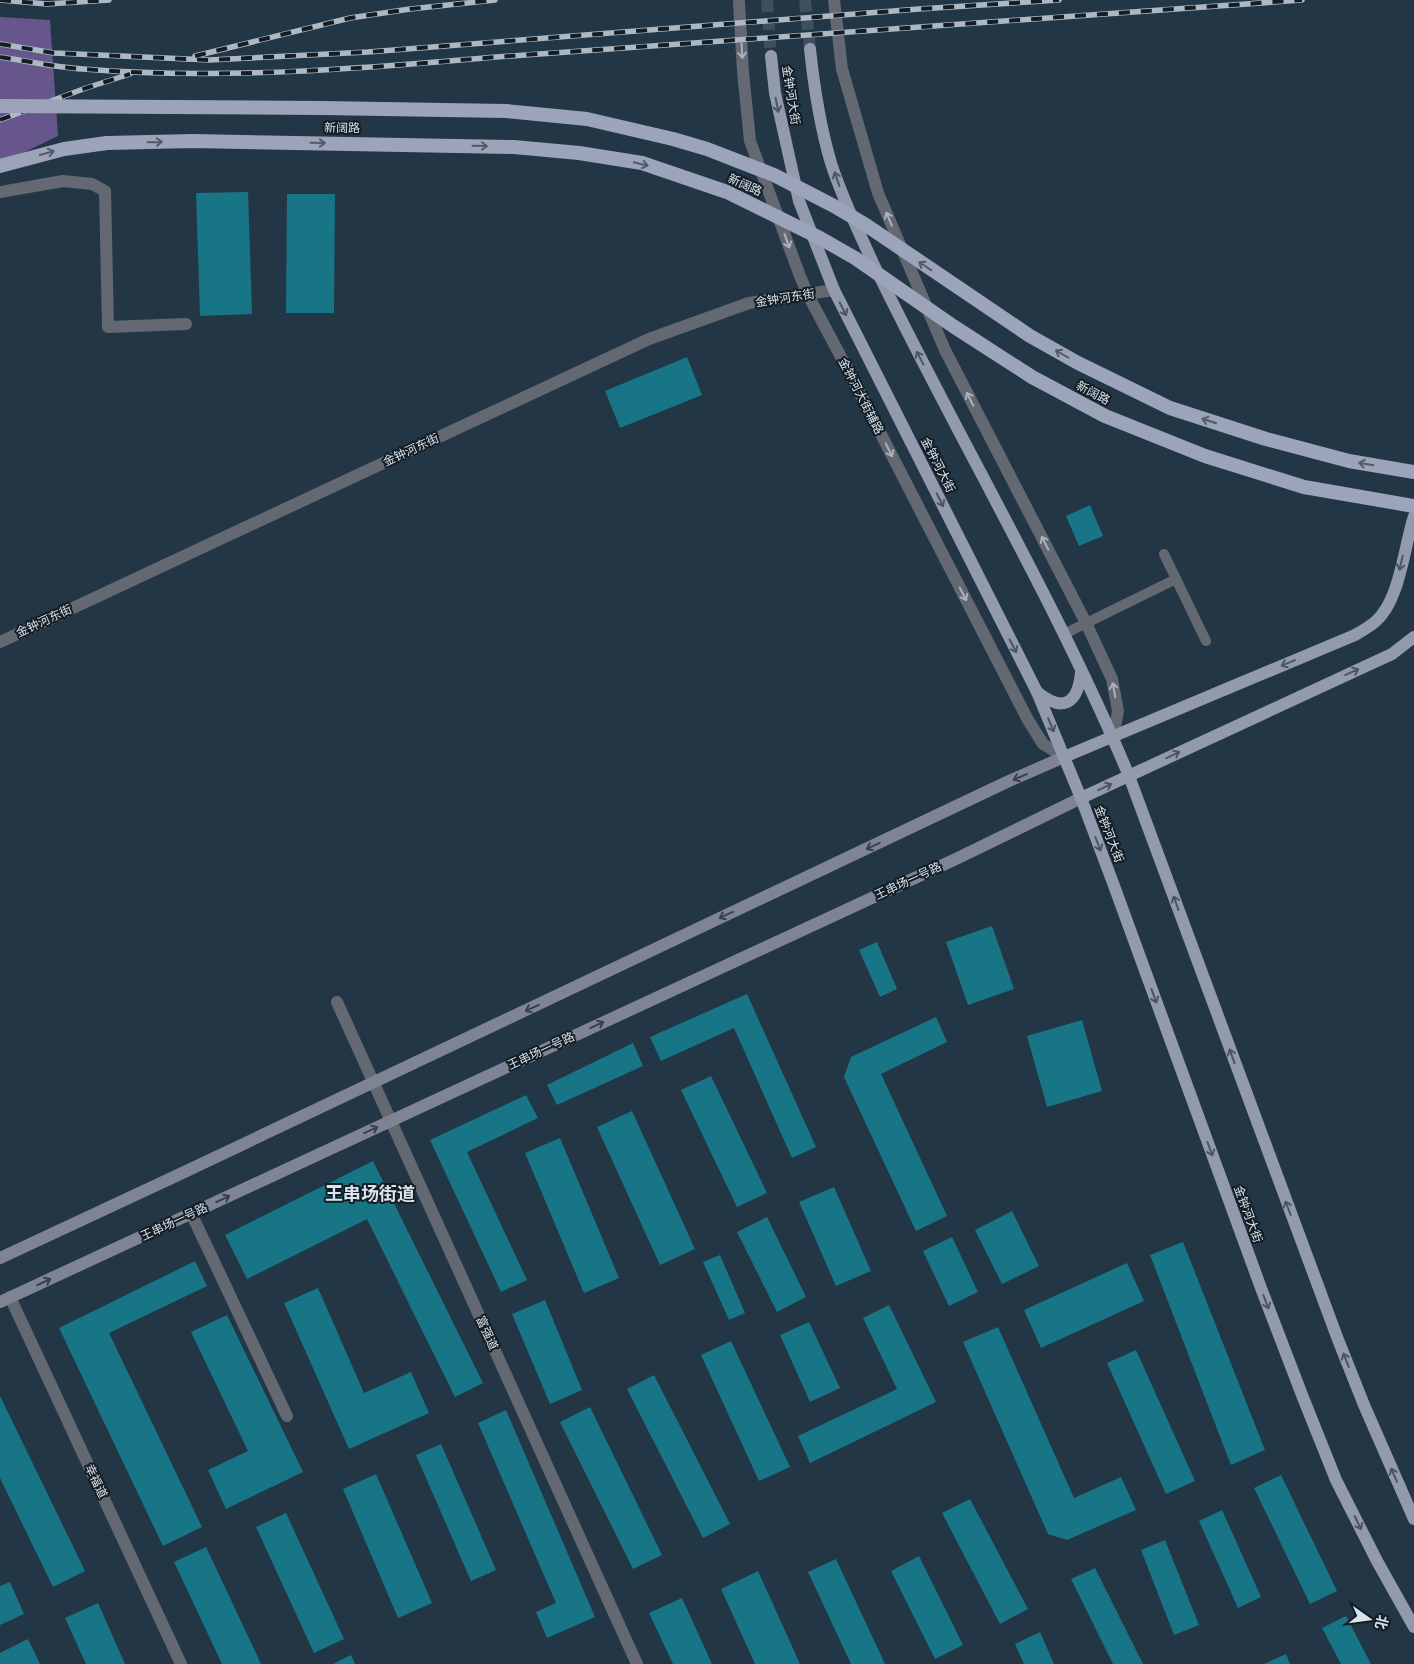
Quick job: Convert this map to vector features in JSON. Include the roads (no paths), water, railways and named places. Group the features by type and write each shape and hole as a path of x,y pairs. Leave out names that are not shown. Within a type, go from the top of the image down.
{"highway":[{"name":"新阔路","path":"0,106 506,111 587,119 673,139 707,149 774,175 827,202 866,225 1030,336 1078,363 1170,408 1266,439 1340,459 1414,472"},
{"name":"新阔路","path":"0,166 64,149 106,143 192,141 514,147 579,153 642,164 728,192 820,238 855,258 953,326 1032,377 1105,416 1205,456 1304,487 1414,506"}],"main road":[{"name":"金钟河大街","path":"810,49 814,85 821,119 831,162 844,200 904,328 1064,634 1113,738 1129,776 1337,1337 1364,1406 1414,1519"},
{"name":"金钟河大街","path":"771,56 775,93 799,201 834,290 1037,692 1081,798 1260,1288 1336,1480 1377,1561 1414,1627"},
{"path":"0,1258 374,1083 1009,781 1355,635 1376,622 1388,605 1396,587 1414,516"},
{"path":"1081,798 1392,654 1414,637"},
{"path":"1037,692 1053,702 1061,704 1071,701 1078,690 1082,671"},
{"name":"王串场一号路","path":"5,1300 940,866 1081,798"}],"street":[{"path":"834,0 842,69 878,193 945,350 1086,623 1112,679 1118,711 1113,738"},
{"name":"金钟河大街辅路","path":"739,2 750,142 808,295 1028,720 1043,744 1064,757"},
{"path":"0,192 63,181 92,184 105,191 108,327 186,324"},
{"name":"金钟河东街","path":"0,642 648,339 749,303 834,290"},
{"name":"富强道","path":"337,1002 637,1664"},
{"path":"191,1213 287,1416"},
{"name":"幸福道","path":"5,1300 181,1664"}],"lane":[{"path":"1164,554 1206,641"},
{"path":"1064,634 1176,579"}],"tunnel":[{"path":"767,0 771,56"},
{"path":"805,0 810,49"}],"railway":[{"path":"0,0 47,4 109,0"},
{"path":"195,56 350,18 410,9 495,0"},
{"path":"0,44 54,53 209,60 368,52 919,9 1059,0"},
{"path":"0,57 73,68 134,72 290,72 1302,0"},
{"path":"0,120 130,74"}],"district":[{"name":"王串场街道","path":"370,1194"}]}
